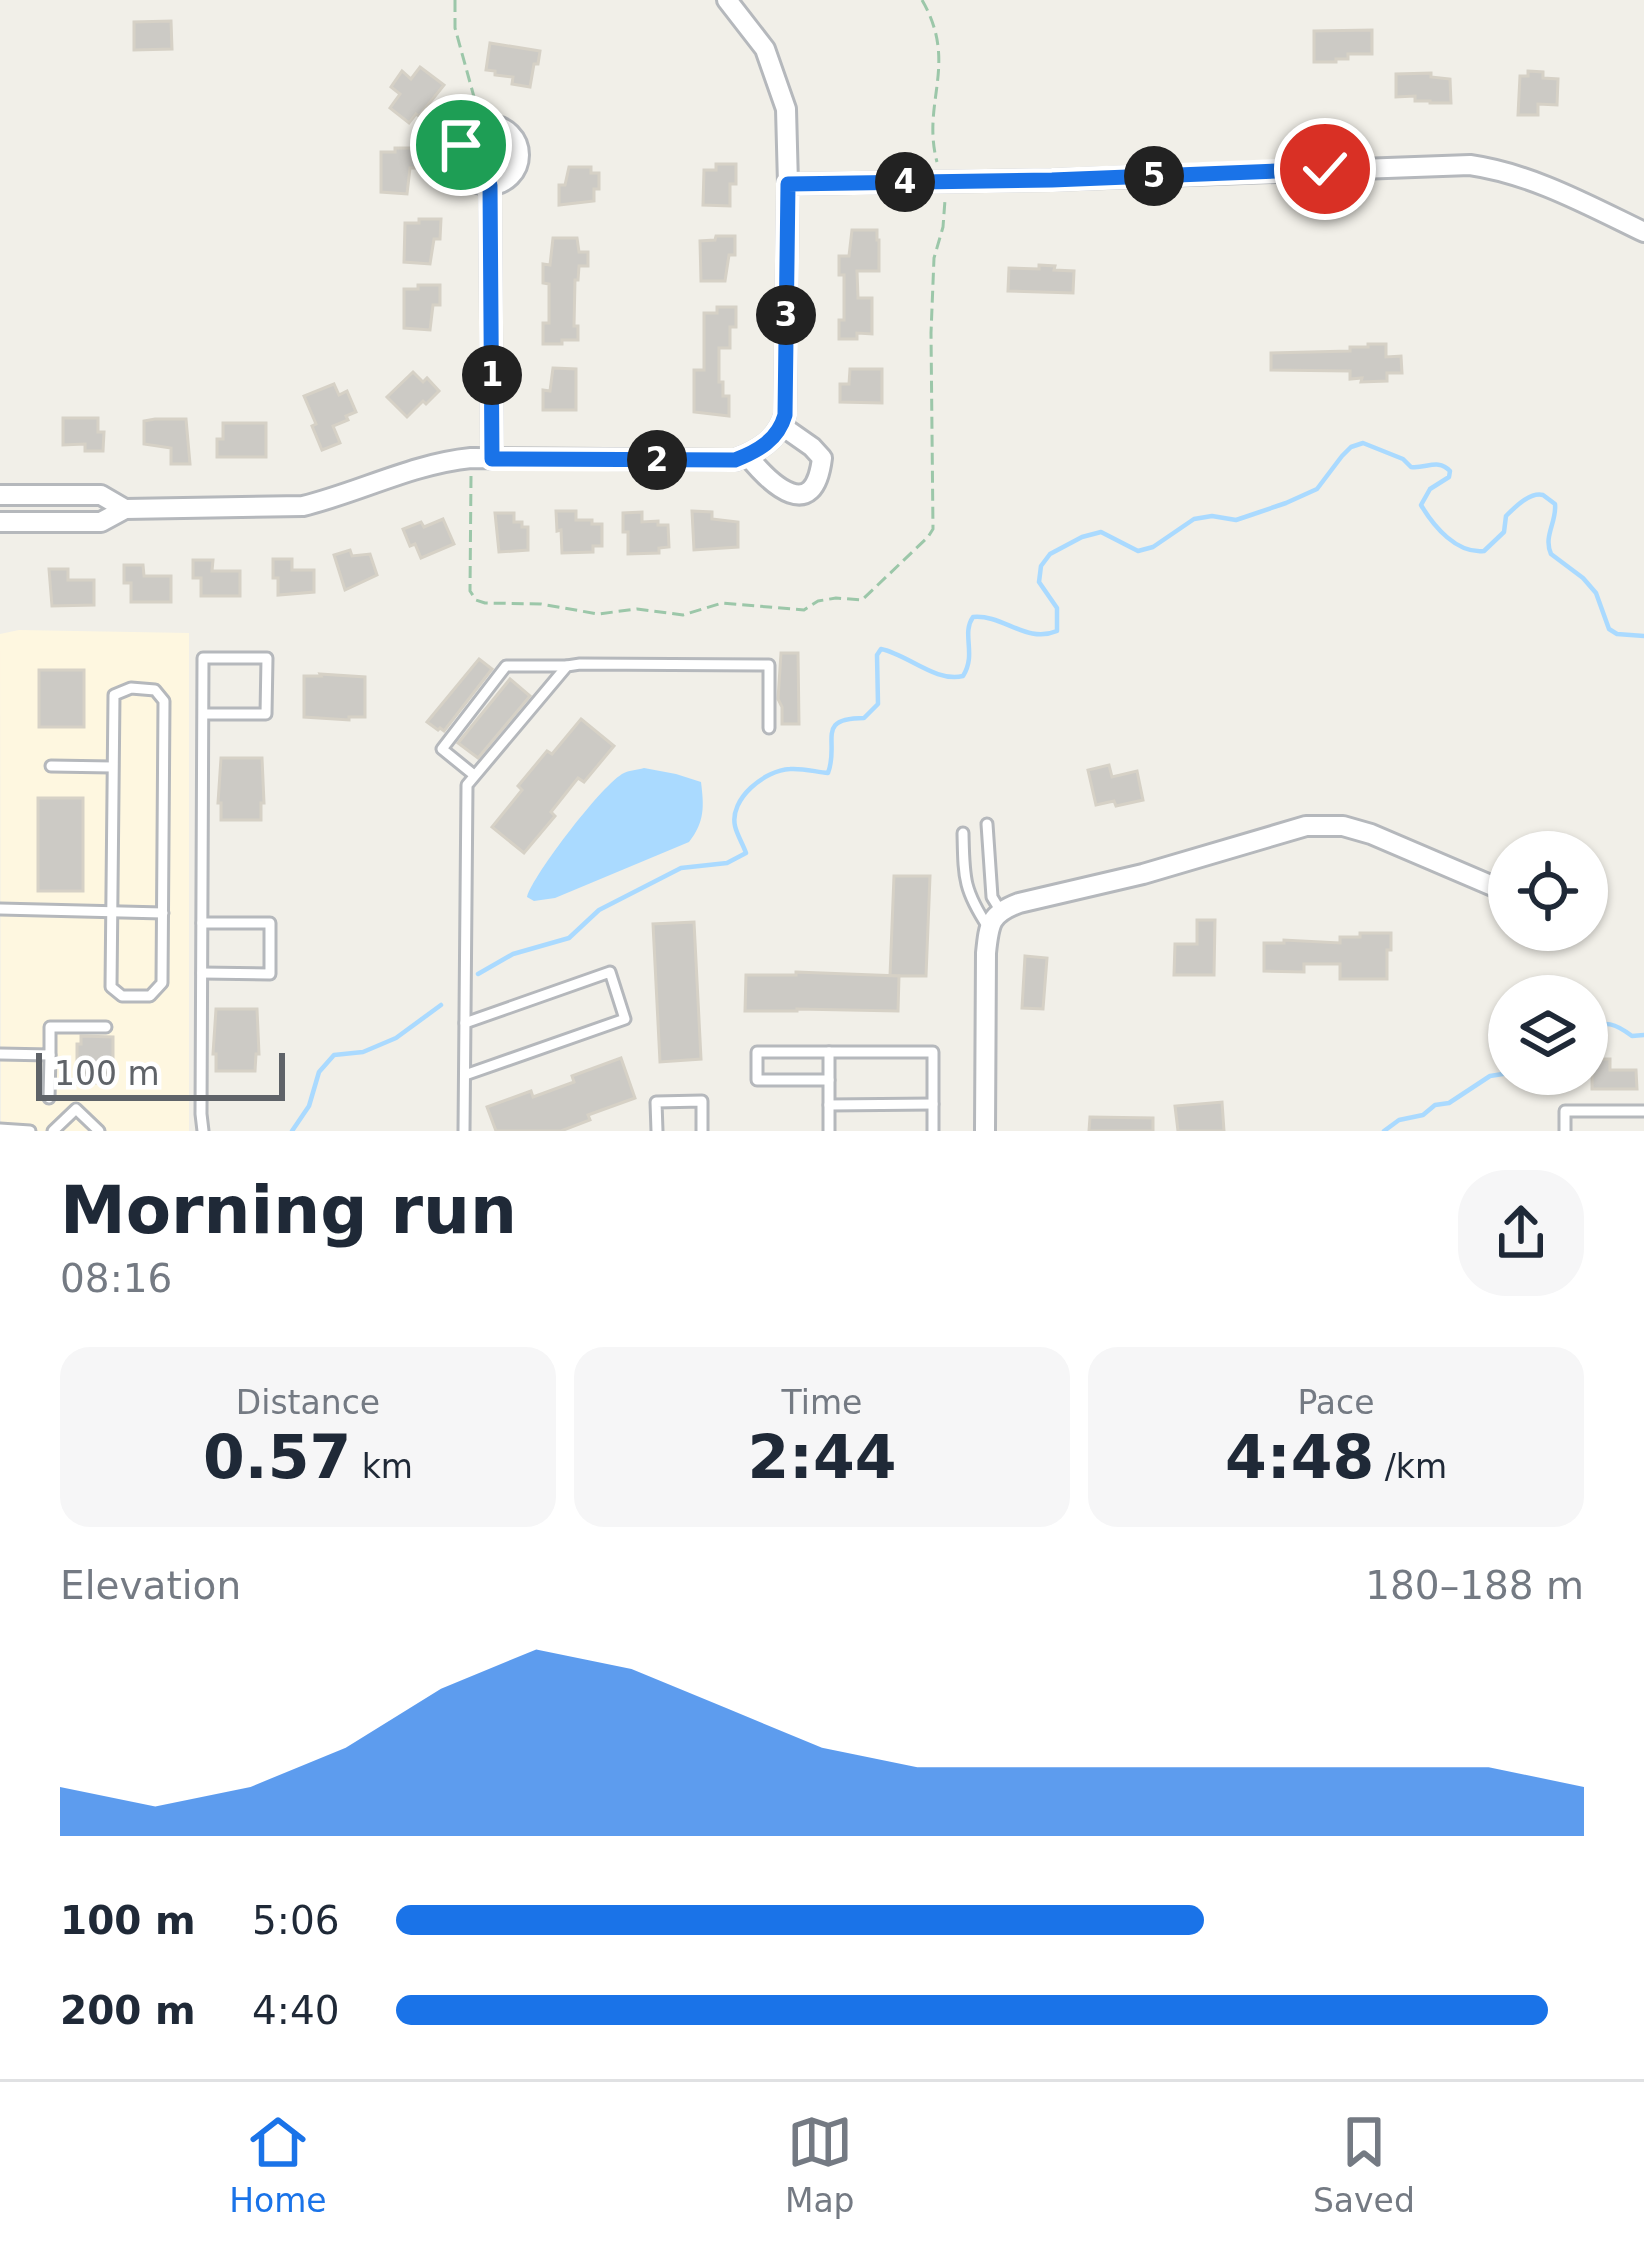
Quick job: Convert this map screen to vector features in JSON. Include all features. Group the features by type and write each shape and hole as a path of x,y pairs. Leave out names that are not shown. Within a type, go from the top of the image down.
{"street":[{"path":"0,522 101,522 124,509 302,506 437,462 735,460 766,444 785,415 786,109 765,49 727,0"},
{"path":"482,126 500,126 518,146 514,172 490,185 472,179 461,164 461,145 482,126"},
{"path":"788,184 1469,165 1519,176 1644,232"},
{"path":"490,185 492,459"},
{"path":"747,455 779,490 795,495 806,492 820,477 822,458 782,426"},
{"path":"0,495 101,495 124,509"},
{"path":"985,1131 994,919 1018,903 1143,874 1306,826 1342,826 1371,834 1488,884"}],"lane":[{"path":"203,714 266,715 267,658 203,658 201,1114 203,1131"},
{"path":"474,776 442,749 506,666 769,665 769,728"},
{"path":"464,1131 467,785 567,666"},
{"path":"131,688 155,690 164,701 162,983 150,996 122,996 111,987 112,766 114,695 131,688"},
{"path":"51,766 112,766"},
{"path":"987,824 994,919"},
{"path":"963,833 963,874 969,899 994,919"},
{"path":"0,909 163,914"},
{"path":"202,923 270,923 270,974 202,974"},
{"path":"465,1022 610,971 625,1019 465,1075"},
{"path":"50,1098 50,1027 106,1027"},
{"path":"829,1080 757,1080 758,1052 932,1052 933,1131"},
{"path":"829,1052 829,1131"},
{"path":"0,1054 50,1055"},
{"path":"657,1131 656,1102 702,1101 702,1131"},
{"path":"829,1105 933,1104"},
{"path":"52,1131 76,1109 99,1131"},
{"path":"1565,1131 1564,1111 1644,1111"},
{"path":"0,1130 30,1131"}],"path":[{"path":"455,0 455,28 482,126"}],"shaded area":[{"path":"19,630 189,633 189,1131 1,1131 0,634"}],"water":[{"path":"644,768 701,782 702,814 689,842 555,898 534,901 527,897 555,850 601,793 624,773"}],"building":[{"path":"171,21 172,49 134,50 134,22"},
{"path":"1372,30 1372,54 1314,62 1314,31"},
{"path":"490,43 540,51 530,87 512,84 513,77 486,70"},
{"path":"420,67 444,85 409,123 390,108 400,94 391,87 402,71 411,79"},
{"path":"1528,71 1558,79 1557,105 1538,104 1538,115 1518,115 1520,76 1528,76"},
{"path":"1431,73 1431,77 1450,79 1451,103 1396,97 1396,74"},
{"path":"395,148 417,148 417,168 410,168 407,194 381,192 381,152 395,152"},
{"path":"716,164 736,164 730,206 703,205 704,170 716,170"},
{"path":"569,167 591,167 591,173 599,173 594,201 559,205 559,185 565,185"},
{"path":"419,219 441,219 440,239 434,239 430,264 404,262 405,223 419,223"},
{"path":"852,230 877,230 879,240 879,271 857,271 858,298 872,298 872,334 839,339 844,275 839,275 839,256 849,256"},
{"path":"735,236 735,255 729,255 725,281 701,281 700,241"},
{"path":"553,238 577,238 579,252 588,252 588,266 579,266 575,280 578,340 543,344 543,323 549,323 549,284 543,283 543,264 550,265"},
{"path":"1039,265 1074,271 1073,293 1008,291 1009,268 1039,269"},
{"path":"418,285 440,285 440,305 433,305 430,330 404,328 404,289 418,289"},
{"path":"717,307 736,307 730,348 719,348 719,382 723,382 723,396 729,396 729,416 694,412 694,370 704,370 704,313 717,313"},
{"path":"1386,344 1386,357 1401,356 1402,373 1387,373 1387,381 1361,382 1362,378 1350,379 1350,371 1271,370 1271,353 1350,351 1350,347"},
{"path":"553,368 576,369 576,410 543,410 543,390 550,391"},
{"path":"850,369 882,369 882,403 840,402 840,384 849,384"},
{"path":"413,372 439,391 407,417 387,397"},
{"path":"334,384 339,395 347,391 356,412 333,426 340,443 322,450 304,396"},
{"path":"63,418 98,418 98,432 104,432 103,451 85,451 85,444 63,445"},
{"path":"186,419 190,464 171,464 171,448 144,444 144,421"},
{"path":"223,423 266,423 266,457 217,457"},
{"path":"556,511 576,511 576,520 602,524 602,546 593,546 593,552 562,553"},
{"path":"692,511 712,512 712,519 738,522 738,547 694,550"},
{"path":"642,512 642,522 668,525 669,547 659,548 659,553 628,554 623,513"},
{"path":"495,513 514,513 514,522 528,527 528,550 499,552"},
{"path":"443,519 454,544 421,558 403,529"},
{"path":"350,550 352,556 370,554 377,575 345,590 334,555"},
{"path":"273,559 292,559 292,570 314,570 314,592 278,595"},
{"path":"193,560 213,560 212,571 240,571 240,596 201,596 201,578 193,578"},
{"path":"124,565 143,565 144,576 171,576 171,602 131,602"},
{"path":"49,569 68,569 68,580 94,580 94,605 52,606"},
{"path":"781,653 798,653 799,724 782,724 778,699"},
{"path":"479,659 492,669 444,731 438,730 427,722"},
{"path":"39,670 84,670 84,727 39,727"},
{"path":"304,676 365,677 365,717 304,717"},
{"path":"510,679 530,696 478,758 458,743"},
{"path":"581,719 614,746 584,782 578,778 524,853 492,827 522,790 518,786"},
{"path":"221,758 262,758 261,820 221,820"},
{"path":"1109,765 1112,777 1137,771 1143,800 1096,805 1088,770"},
{"path":"38,798 83,798 83,891 38,891"},
{"path":"894,876 930,876 926,976 890,976"},
{"path":"1197,920 1215,920 1214,975 1174,975 1175,944 1197,944"},
{"path":"694,922 701,1059 660,1062 653,924"},
{"path":"1360,933 1391,933 1387,979 1340,979 1340,964 1304,964 1304,972 1264,971 1264,943 1340,943 1340,937 1360,937"},
{"path":"1025,956 1047,958 1043,1009 1022,1008"},
{"path":"746,975 899,976 898,1011 745,1011"},
{"path":"216,1009 257,1009 255,1071 216,1071"},
{"path":"81,1036 113,1037 113,1082 77,1084"},
{"path":"621,1058 635,1098 588,1115 590,1120 561,1131 496,1131 487,1107 531,1091 533,1097"},
{"path":"1608,1059 1610,1070 1636,1070 1637,1089 1608,1089"},
{"path":"1222,1102 1224,1131 1178,1131 1175,1106"},
{"path":"1090,1117 1153,1118 1153,1131 1089,1131"}],"waterway":[{"path":"478,974 513,954 569,938 599,910 681,868 727,863 746,853 735,826 743,796 760,780 780,771 828,773 834,727 864,718 878,704 877,655 881,649 932,672 963,676 973,617 1035,634 1057,631 1057,608 1039,582 1041,566 1050,554 1101,532 1138,551 1153,547 1194,519 1236,520 1286,503 1317,489 1342,456 1363,443 1411,467 1436,465 1450,471 1421,505 1456,544 1474,551 1484,551 1504,532 1510,512 1528,498 1543,495 1555,504 1551,554 1596,593 1609,629 1644,636"},
{"path":"292,1131 309,1106 319,1072 334,1055 363,1052 396,1038 441,1005"},
{"path":"1608,1025 1632,1036 1644,1035"},
{"path":"1384,1131 1399,1120 1449,1103 1488,1077"}],"route":[{"path":"461,145 465,172 490,185 492,459 735,460 766,444 785,415 788,184 1325,169"}]}
